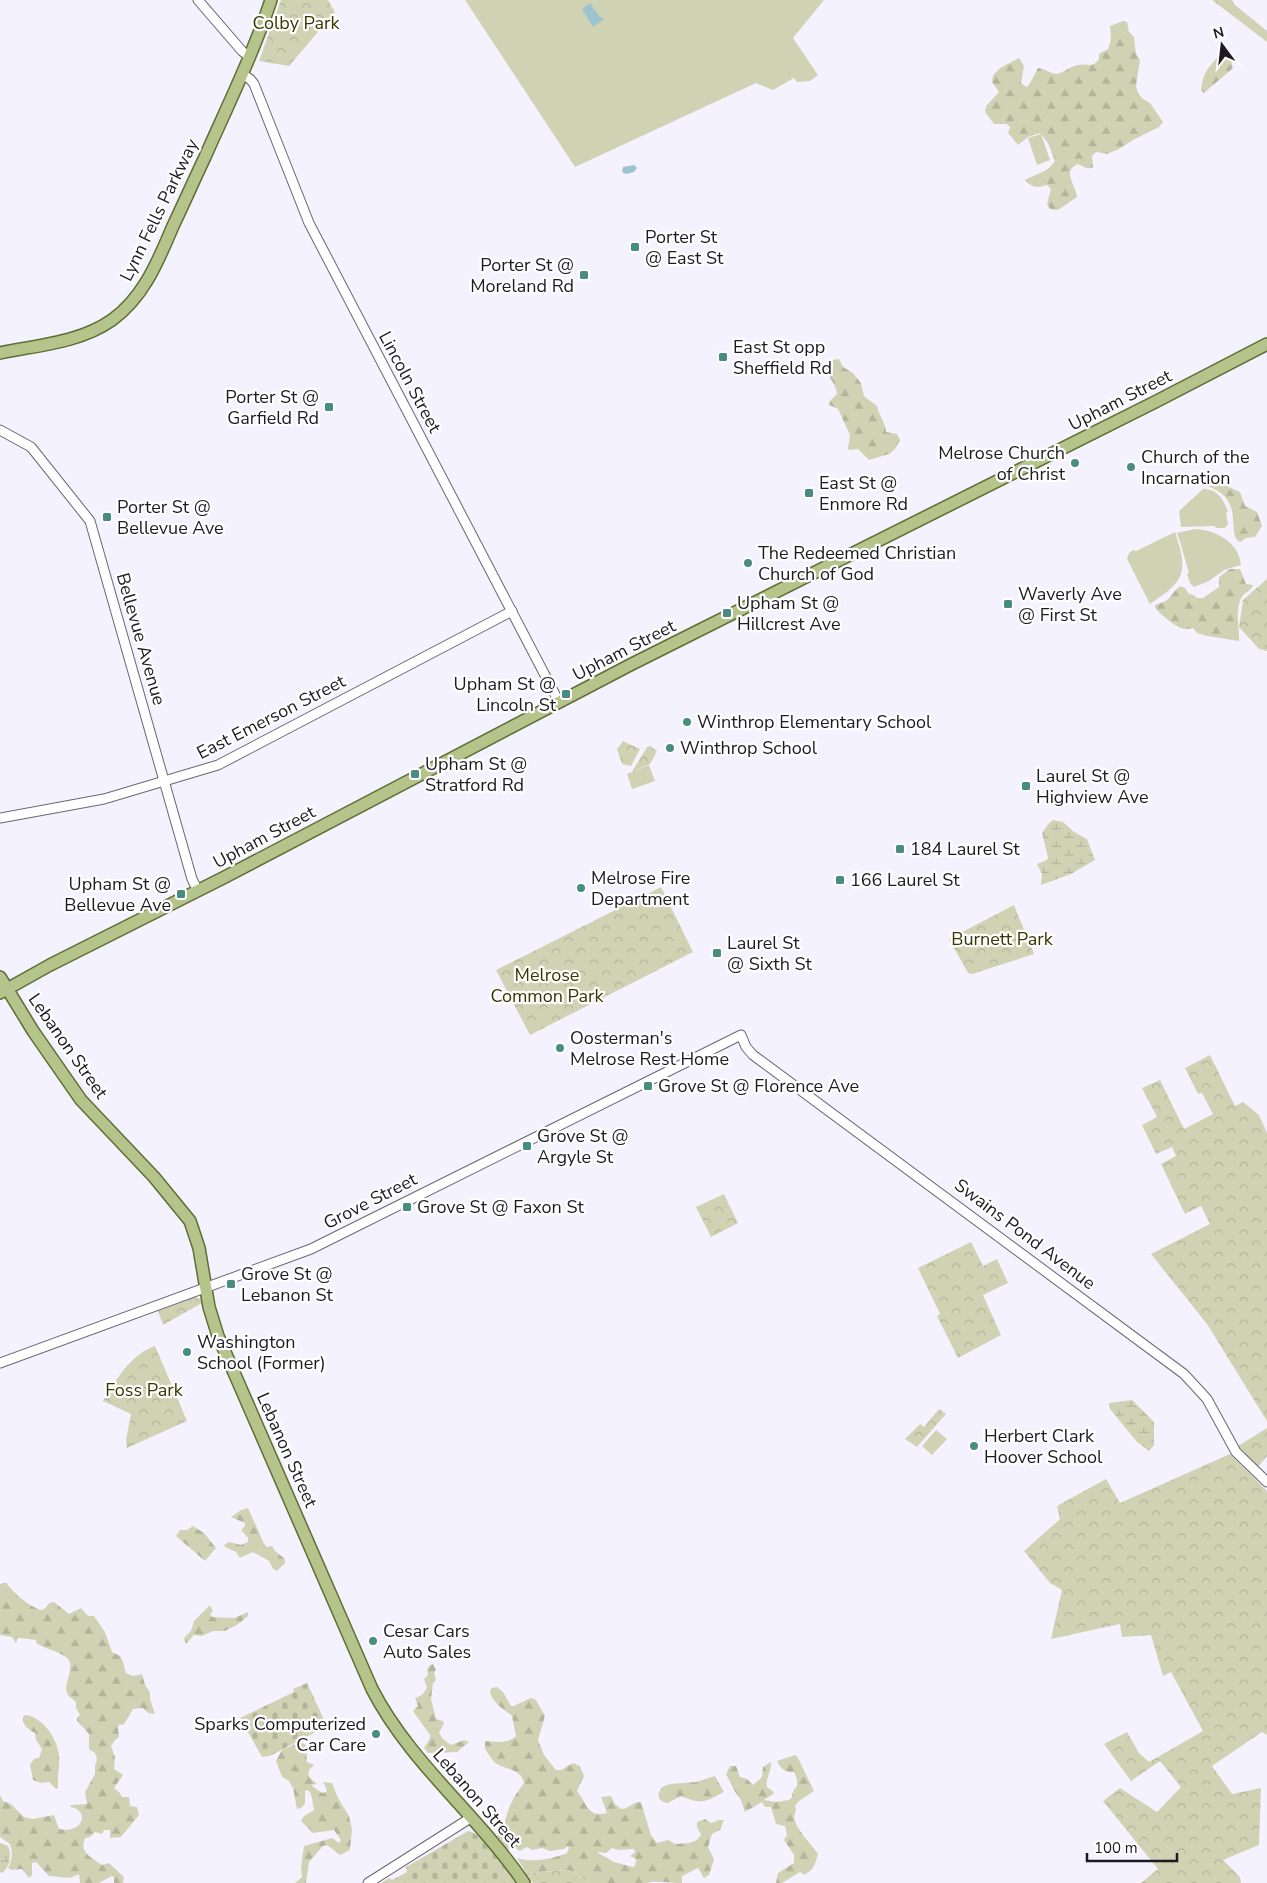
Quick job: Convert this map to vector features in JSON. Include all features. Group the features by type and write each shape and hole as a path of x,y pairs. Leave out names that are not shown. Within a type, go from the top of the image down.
{"main road":[{"name":"Lynn Fells Parkway","path":"0,353 87,334 114,318 136,297 149,278 159,258 250,57 271,0"},
{"name":"Upham Street","path":"3,991 559,702 1267,344"},
{"name":"Lebanon Street","path":"0,977 3,991 81,1100 154,1177 186,1216 196,1235 214,1324 224,1350 372,1689 402,1738 472,1817 524,1883"}],"street":[{"path":"198,0 242,52 250,57"},
{"name":"Lincoln Street","path":"242,74 252,80 254,84 309,223 559,702"},
{"name":"Bellevue Avenue","path":"0,430 32,448 90,521 192,879 198,891"},
{"name":"East Emerson Street","path":"0,818 98,800 224,763 512,611"},
{"name":"Grove Street","path":"0,1363 311,1249 741,1034"},
{"name":"Swains Pond Avenue","path":"741,1034 748,1049 754,1055 1184,1374 1207,1399 1236,1452 1267,1482"},
{"path":"368,1883 472,1817"}],"green space":[{"name":"Colby Park","path":"281,0 328,0 335,12 289,66 259,61"},
{"path":"465,0 824,0 793,38 818,75 810,81 797,82 794,78 773,90 756,83 575,167"},
{"path":"1212,0 1232,0 1235,5 1267,31 1267,42"},
{"path":"1123,21 1127,22 1129,32 1134,37 1136,54 1140,60 1136,86 1138,93 1150,103 1163,122 1159,127 1119,149 1107,154 1096,152 1092,156 1093,167 1091,168 1078,164 1073,167 1070,174 1077,197 1058,210 1050,209 1047,204 1051,189 1047,185 1032,186 1025,180 1045,171 1055,161 1048,143 1040,133 1028,137 1018,145 1008,133 1010,127 1007,124 994,124 985,112 986,106 999,92 992,82 993,75 1000,68 1019,58 1024,66 1021,83 1026,87 1038,68 1057,74 1075,66 1094,64 1099,59 1099,54 1108,49 1111,40 1110,26"},
{"path":"1220,55 1231,60 1233,68 1204,93 1201,90 1205,75 1209,67"},
{"path":"1041,134 1050,160 1037,165 1028,138"},
{"path":"839,359 843,367 853,373 861,383 864,396 877,406 886,432 897,434 900,440 895,449 889,454 869,460 858,449 848,449 850,435 838,409 829,405 829,402 837,394 825,366 832,360"},
{"path":"1211,479 1240,492 1245,506 1257,512 1262,526 1255,537 1246,538 1240,542 1236,538 1231,508 1227,499 1219,492 1207,486 1207,480"},
{"path":"1203,489 1213,491 1225,503 1228,512 1226,513 1228,524 1225,528 1216,528 1215,526 1181,527 1179,511"},
{"path":"1195,529 1211,532 1225,539 1236,550 1241,565 1224,570 1209,581 1194,587 1190,583 1187,574 1189,573 1177,533"},
{"path":"1175,532 1182,558 1180,575 1177,582 1170,589 1150,604 1127,559 1129,553"},
{"path":"1230,569 1240,569 1246,584 1253,585 1243,595 1238,607 1239,641 1207,636 1197,633 1193,628 1182,629 1159,613 1155,607 1155,605 1168,599 1180,586 1185,588 1189,594 1197,598 1203,598 1219,587 1219,577"},
{"path":"1267,579 1267,651 1259,649 1239,627 1243,600"},
{"path":"623,741 640,749 631,766 622,764 617,749"},
{"path":"650,746 657,751 650,764 632,772 647,747"},
{"path":"649,765 655,781 632,789 627,774"},
{"path":"1053,820 1063,822 1074,832 1087,839 1095,860 1071,874 1041,885 1042,874 1037,864 1047,860 1048,857 1042,833"},
{"name":"Melrose Common Park","path":"661,887 693,952 530,1035 496,970"},
{"name":"Burnett Park","path":"1014,905 1034,954 972,974 968,973 949,939"},
{"path":"1210,1055 1235,1106 1243,1102 1259,1115 1267,1133 1267,1421 1207,1324 1151,1254 1210,1224 1201,1206 1185,1214 1161,1164 1176,1156 1172,1147 1156,1154 1142,1125 1157,1117 1142,1088 1160,1080 1184,1129 1213,1114 1202,1093 1198,1094 1185,1068"},
{"path":"724,1194 738,1223 711,1237 696,1207"},
{"path":"971,1242 983,1266 997,1259 1008,1283 983,1295 1001,1335 958,1358 937,1316 940,1314 918,1268"},
{"path":"195,1297 200,1299 202,1303 163,1325 158,1311"},
{"name":"Foss Park","path":"155,1346 187,1421 127,1448 126,1440 131,1414 103,1401 124,1369 138,1355"},
{"path":"1132,1400 1154,1422 1154,1445 1149,1451 1137,1442 1110,1409 1109,1403"},
{"path":"939,1409 946,1414 917,1447 905,1439 920,1424 924,1427"},
{"path":"1267,1428 1267,1456 1258,1467 1238,1446"},
{"path":"936,1430 947,1439 932,1455 922,1446"},
{"path":"1230,1454 1267,1491 1267,1735 1262,1732 1212,1766 1232,1794 1261,1788 1259,1845 1223,1860 1240,1877 1241,1883 1141,1883 1158,1869 1103,1801 1120,1788 1157,1812 1181,1787 1160,1761 1131,1781 1104,1744 1127,1732 1139,1753 1149,1762 1203,1731 1171,1672 1163,1676 1151,1635 1122,1637 1120,1624 1051,1639 1062,1590 1050,1583 1024,1551 1060,1519 1057,1506 1106,1479 1120,1503"},
{"path":"248,1508 265,1546 272,1546 285,1559 285,1563 277,1571 273,1569 269,1561 253,1552 240,1558 236,1552 224,1545 229,1542 241,1545 248,1542 248,1538 241,1530 245,1523 231,1517 241,1510"},
{"path":"193,1526 204,1533 216,1548 205,1561 176,1536 180,1530 187,1530"},
{"path":"6,1583 18,1596 40,1610 54,1602 69,1614 81,1608 88,1616 94,1616 105,1632 112,1652 120,1656 126,1673 133,1676 142,1674 145,1685 150,1692 150,1699 155,1714 148,1713 143,1708 133,1709 124,1724 119,1725 119,1737 111,1746 115,1757 114,1769 123,1775 114,1788 122,1797 129,1797 130,1806 137,1807 139,1815 121,1837 110,1838 110,1830 104,1830 102,1834 95,1832 90,1837 85,1838 84,1843 87,1854 102,1865 109,1863 124,1877 123,1883 114,1883 114,1877 112,1876 99,1883 80,1883 79,1874 70,1878 49,1876 36,1862 32,1863 32,1875 29,1878 22,1869 12,1870 8,1868 12,1850 10,1844 0,1837 0,1795 3,1801 11,1804 24,1817 33,1819 54,1815 59,1829 68,1830 74,1828 79,1825 82,1816 76,1809 70,1807 71,1805 87,1804 85,1792 95,1774 97,1759 95,1753 89,1749 89,1734 77,1721 80,1715 76,1708 76,1703 66,1691 70,1665 66,1657 37,1644 36,1640 18,1638 16,1643 12,1637 0,1635 0,1584"},
{"path":"210,1605 213,1611 210,1614 212,1617 234,1618 248,1612 248,1616 237,1625 225,1631 213,1631 202,1636 194,1635 186,1644 184,1638 191,1631 194,1621"},
{"path":"433,1664 436,1670 434,1672 436,1680 433,1683 431,1699 436,1719 444,1723 439,1733 451,1745 464,1740 469,1742 457,1752 428,1753 424,1748 430,1735 413,1711 418,1706 415,1698 422,1695 427,1688 424,1679 428,1675 427,1669"},
{"path":"307,1683 327,1726 270,1756 262,1757 240,1718 294,1692 293,1689"},
{"path":"497,1687 503,1692 511,1706 531,1698 536,1700 545,1716 538,1740 544,1755 556,1770 561,1770 573,1763 580,1766 584,1776 577,1791 591,1811 600,1814 607,1813 601,1797 611,1796 615,1804 621,1809 641,1802 651,1835 657,1843 668,1840 675,1844 689,1843 697,1840 701,1835 697,1822 705,1819 711,1823 724,1820 720,1830 712,1834 708,1847 714,1859 709,1875 704,1878 698,1868 682,1876 682,1883 590,1883 569,1870 526,1873 517,1858 529,1860 549,1859 567,1853 569,1848 568,1846 564,1849 550,1851 542,1848 532,1850 527,1847 520,1851 508,1843 509,1851 497,1836 503,1831 510,1805 524,1783 520,1775 494,1762 485,1749 485,1741 505,1742 516,1736 512,1716 493,1699 490,1690","holes":["612,1848 618,1850 634,1849 635,1852 630,1856 636,1859 635,1866 614,1862 598,1853 606,1853"]},
{"path":"25,1715 37,1719 43,1724 56,1743 59,1760 58,1788 56,1789 49,1782 41,1783 33,1780 30,1765 34,1759 39,1758 42,1749 36,1740 35,1733 25,1725 23,1717"},
{"path":"298,1743 306,1745 307,1762 314,1765 309,1770 309,1776 317,1784 311,1785 322,1793 327,1790 323,1782 332,1783 338,1798 349,1816 352,1829 350,1850 340,1855 327,1845 323,1846 309,1862 306,1883 295,1883 302,1877 301,1867 304,1846 332,1838 339,1843 341,1840 334,1830 313,1833 301,1821 304,1816 314,1810 311,1794 308,1790 305,1791 305,1804 297,1809 293,1788 289,1781 282,1777 276,1761 282,1750"},
{"path":"795,1755 814,1791 795,1806 794,1819 799,1830 818,1854 813,1868 805,1875 800,1872 782,1883 776,1883 778,1873 794,1863 794,1855 784,1840 787,1835 785,1826 776,1824 771,1807 765,1807 762,1802 745,1812 741,1800 726,1774 730,1766 736,1766 740,1777 747,1779 753,1785 762,1777 763,1767 771,1762 767,1787 774,1792 764,1800 775,1802 789,1800 797,1786 797,1779 794,1772 783,1770 777,1761"},
{"path":"715,1776 724,1792 708,1800 694,1801 681,1796 668,1803 659,1798 659,1792 662,1787 670,1784 696,1782"},
{"path":"468,1831 474,1833 488,1845 516,1883 381,1883 389,1878 392,1880 407,1872 406,1867"},
{"path":"0,1843 8,1846 10,1852 10,1860 5,1871 2,1873 0,1872"},
{"path":"569,1870 590,1883 533,1883 526,1873"}],"water":[{"path":"590,3 600,17 604,19 593,27 582,9"},
{"path":"634,165 637,168 634,172 626,174 622,172 623,167"}],"place":[{"name":"Porter St @ East St","path":"635,247"},
{"name":"Porter St @ Moreland Rd","path":"584,275"},
{"name":"East St opp Sheffield Rd","path":"723,357"},
{"name":"Porter St @ Garfield Rd","path":"329,407"},
{"name":"Melrose Church of Christ","path":"1075,463"},
{"name":"Church of the Incarnation","path":"1131,467"},
{"name":"East St @ Enmore Rd","path":"809,493"},
{"name":"Porter St @ Bellevue Ave","path":"107,517"},
{"name":"The Redeemed Christian Church of God","path":"748,563"},
{"name":"Waverly Ave @ First St","path":"1008,604"},
{"name":"Upham St @ Hillcrest Ave","path":"727,613"},
{"name":"Upham St @ Lincoln St","path":"566,694"},
{"name":"Winthrop Elementary School","path":"687,722"},
{"name":"Winthrop School","path":"670,748"},
{"name":"Upham St @ Stratford Rd","path":"415,774"},
{"name":"Laurel St @ Highview Ave","path":"1026,786"},
{"name":"184 Laurel St","path":"900,849"},
{"name":"166 Laurel St","path":"840,880"},
{"name":"Melrose Fire Department","path":"581,888"},
{"name":"Upham St @ Bellevue Ave","path":"181,894"},
{"name":"Laurel St @ Sixth St","path":"717,953"},
{"name":"Oosterman's Melrose Rest Home","path":"560,1048"},
{"name":"Grove St @ Florence Ave","path":"648,1086"},
{"name":"Grove St @ Argyle St","path":"527,1146"},
{"name":"Grove St @ Faxon St","path":"407,1207"},
{"name":"Grove St @ Lebanon St","path":"231,1284"},
{"name":"Washington School (Former)","path":"187,1352"},
{"name":"Herbert Clark Hoover School","path":"974,1446"},
{"name":"Cesar Cars Auto Sales","path":"373,1641"},
{"name":"Sparks Computerized Car Care","path":"376,1734"}]}
